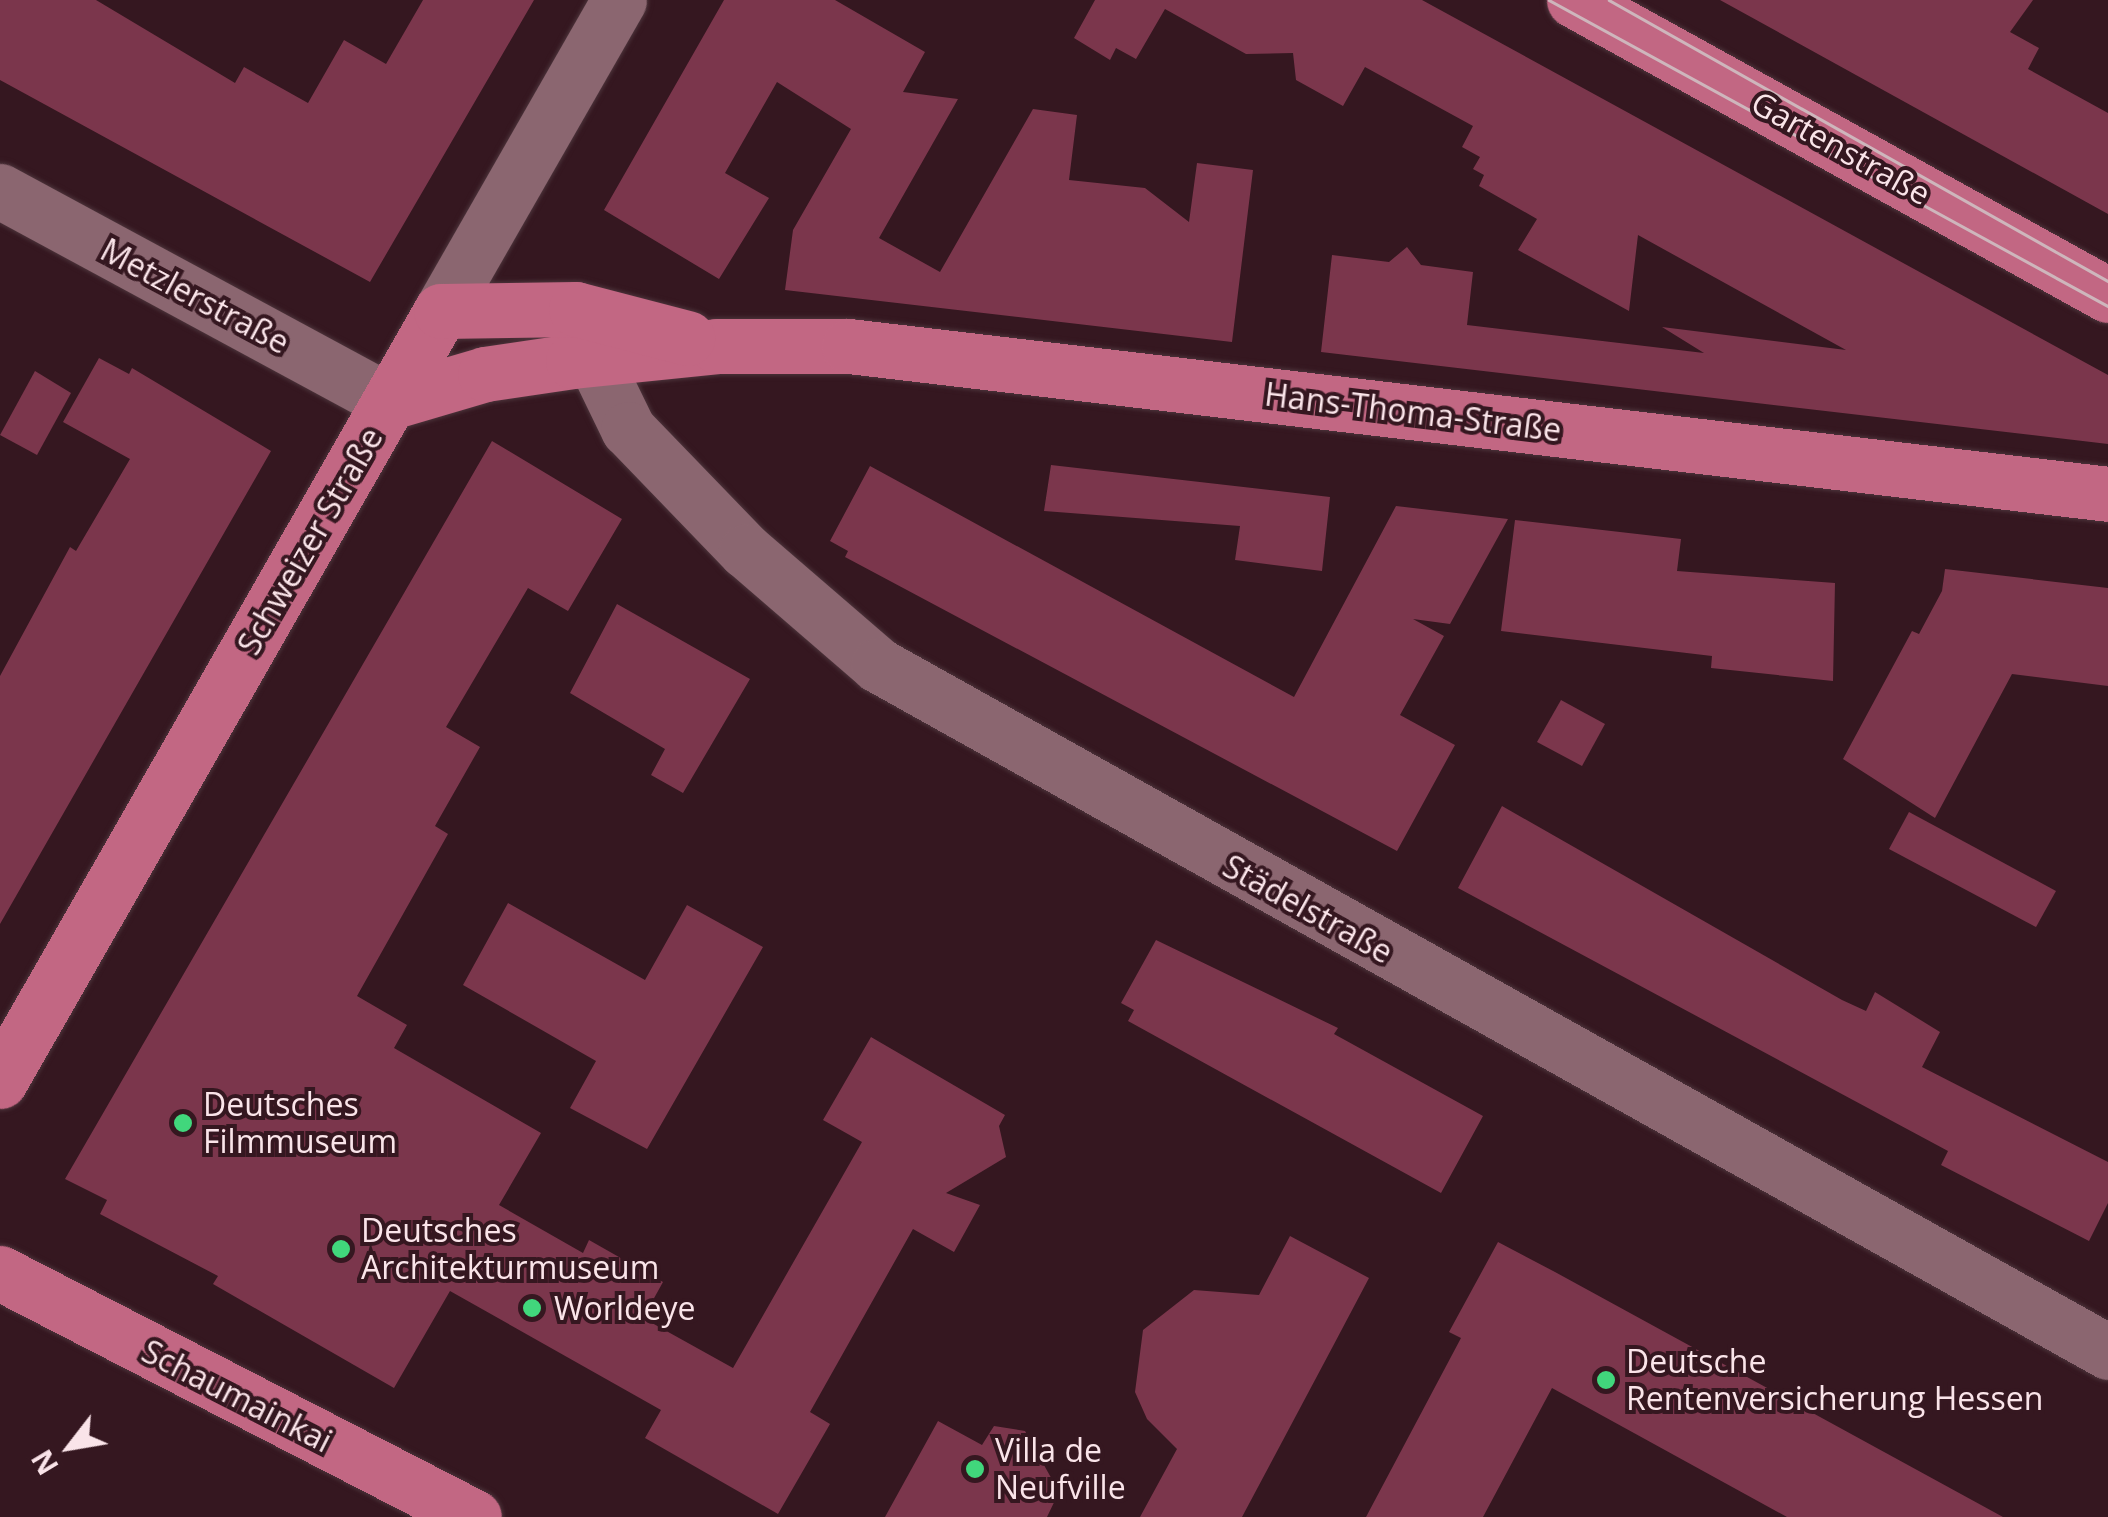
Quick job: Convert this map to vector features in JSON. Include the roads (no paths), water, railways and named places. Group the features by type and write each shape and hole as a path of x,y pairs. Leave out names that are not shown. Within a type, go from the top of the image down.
{"main road":[{"name":"Gartenstraße","path":"1574,0 2108,295"},
{"name":"Hans-Thoma-Straße","path":"441,311 576,309 717,346"},
{"name":"Schweizer Straße","path":"0,1082 441,311"},
{"name":"Hans-Thoma-Straße","path":"390,402 484,374 717,346 849,346 2108,494"},
{"name":"Schaumainkai","path":"0,1273 474,1517"}],"street":[{"name":"Schweizer Straße","path":"441,311 619,0"},
{"name":"Metzlerstraße","path":"0,191 390,402"},
{"name":"Städelstraße","path":"594,361 628,429 746,552 892,674 2108,1352"}],"tram line":[{"path":"1549,0 2108,306"},
{"path":"1609,0 2108,281"}],"place":[{"name":"Deutsches Filmmuseum","path":"183,1123"},
{"name":"Deutsches Architekturmuseum","path":"341,1249"},
{"name":"Worldeye","path":"532,1308"},
{"name":"Deutsche Rentenversicherung Hessen","path":"1606,1380"},
{"name":"Villa de Neufville","path":"975,1469"}]}
